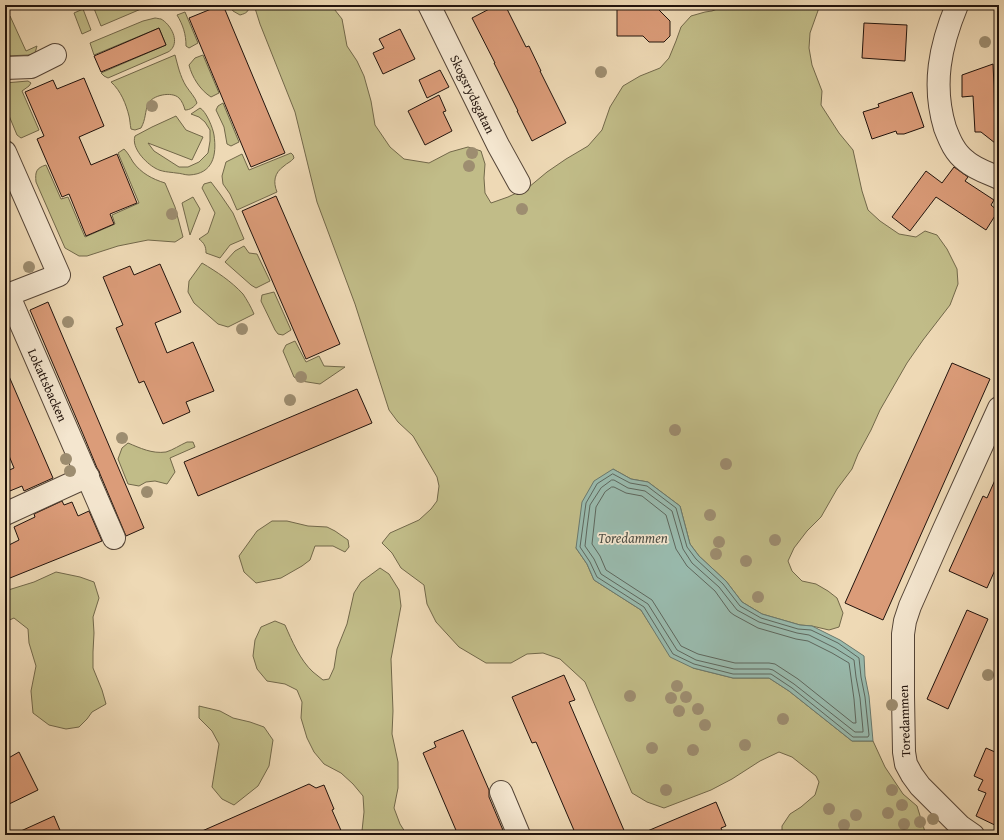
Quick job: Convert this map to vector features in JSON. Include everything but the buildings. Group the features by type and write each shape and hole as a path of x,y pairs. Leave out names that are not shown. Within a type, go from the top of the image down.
{"street":[{"name":"Skogsrydsgatan","path":"429,5 498,145 519,183"},
{"path":"957,5 945,39 938,79 938,95 942,116 952,145 966,162 999,178"},
{"path":"5,68 31,67 55,55"},
{"name":"Lokattsbacken","path":"5,152 59,275 7,295 114,538"},
{"name":"Toredammen","path":"973,835 960,826 925,791 912,775 906,764 903,738 904,634 910,606 999,408"},
{"path":"5,514 88,476"},
{"path":"501,792 519,835"}],"shaded area":[{"path":"139,5 141,9 101,26 93,6"},
{"path":"229,5 250,5 247,12 240,15 233,11"},
{"path":"254,5 331,5 342,19 347,46 357,61 364,76 371,101 375,125 390,147 404,159 429,163 450,152 468,147 481,151 485,164 485,193 491,203 529,187 547,172 588,146 602,130 610,107 623,86 640,76 660,68 669,58 681,27 691,16 712,11 722,7 723,5 820,5 810,33 809,48 812,65 822,91 821,105 839,133 853,150 862,191 868,210 880,221 899,234 916,237 925,231 937,235 947,249 957,269 958,284 950,305 907,363 880,410 852,469 837,489 821,517 807,531 794,548 788,561 792,571 802,581 816,584 837,598 843,613 839,627 829,630 800,625 762,614 742,602 726,581 699,556 690,544 680,506 648,482 631,479 613,469 576,548 587,564 594,580 641,610 653,629 693,668 733,678 769,678 789,691 852,741 873,741 885,767 903,794 917,806 926,835 782,835 782,826 790,814 815,795 819,782 816,776 792,757 779,752 760,761 732,779 711,790 664,808 647,802 632,793 585,682 560,659 543,653 527,654 511,663 486,663 459,647 436,622 427,604 424,585 401,568 392,553 382,543 390,533 419,520 431,509 437,501 439,486 437,477 413,436 398,422 389,410 355,304 317,202 295,112"},
{"path":"83,9 91,30 82,34 74,13"},
{"path":"185,12 198,43 189,48 186,46 184,30 177,15"},
{"path":"10,16 26,51 37,46 35,53 29,55 5,56 5,18"},
{"path":"155,18 164,21 170,28 174,36 172,49 108,78 104,76 101,73 166,45 159,28 94,55 90,43 143,21"},
{"path":"175,55 182,78 197,103 192,108 185,110 181,101 176,96 167,94 158,96 148,104 141,128 135,130 131,129 125,102 118,89 111,82"},
{"path":"203,55 219,93 211,97 203,91 197,83 189,65 195,58"},
{"path":"28,81 31,83 22,91 39,130 21,138 17,135 5,106 5,83"},
{"path":"223,103 239,142 231,146 227,144 224,127 216,110 218,106"},
{"path":"200,108 205,112 211,124 215,142 212,162 203,171 197,174 189,175 163,171 151,166 140,155 135,145 135,136 176,116 186,130 203,137 192,160 148,143 154,151 179,167 188,167 199,162 208,153 210,141 210,130 205,122 199,117 191,114"},
{"path":"124,149 136,166 143,172 156,180 165,183 175,207 183,237 175,242 148,240 118,246 87,256 79,256 65,248 36,182 37,171 46,165 61,199 68,197 85,237 115,224 112,215 139,203 118,153"},
{"path":"291,153 294,158 292,161 285,165 276,175 275,185 277,192 237,210 230,194 223,184 222,176 226,162 242,154 249,170"},
{"path":"211,182 233,213 244,239 230,245 220,258 206,253 206,248 199,239 208,233 215,213 202,188 204,184"},
{"path":"193,197 200,209 190,235 182,203"},
{"path":"244,246 249,253 257,254 270,281 256,288 225,262 235,251"},
{"path":"202,263 234,285 243,294 254,314 228,327 218,324 194,303 188,292 189,281"},
{"path":"274,292 291,330 283,335 278,334 275,330 261,301 262,295"},
{"path":"295,341 306,362 319,356 324,366 345,367 320,384 301,381 294,377 283,351 286,345"},
{"path":"187,442 193,442 195,447 170,458 175,472 167,484 155,481 146,482 139,486 128,484 118,459 122,448 128,443 146,450 166,452"},
{"path":"272,521 287,521 308,526 327,527 348,540 349,547 345,552 333,546 315,546 310,560 302,566 281,578 256,583 244,572 239,556 257,531"},
{"path":"380,568 389,574 399,590 401,606 391,659 393,711 392,734 398,762 398,788 394,808 400,824 407,835 363,835 363,796 341,773 324,764 314,752 307,738 301,718 302,702 297,690 285,684 267,681 257,669 253,656 255,640 261,627 275,621 285,625 297,650 308,667 323,680 329,679 334,668 337,649 347,624 354,593 361,582"},
{"path":"56,572 80,577 94,582 99,598 93,617 93,668 106,704 92,712 79,727 66,729 49,725 33,713 31,691 36,666 29,643 28,629 14,618 5,622 5,591 34,582"},
{"path":"199,706 220,711 233,718 264,727 273,740 269,766 258,786 234,805 222,799 212,787 219,744 212,731 199,718"}],"water":[{"name":"Toredammen","path":"613,469 631,479 648,482 680,506 690,544 699,556 726,581 742,602 762,614 800,625 812,626 840,640 864,656 873,741 852,741 789,691 769,678 733,678 693,668 670,657 641,610 594,580 587,564 576,548 582,502 594,481"}]}
